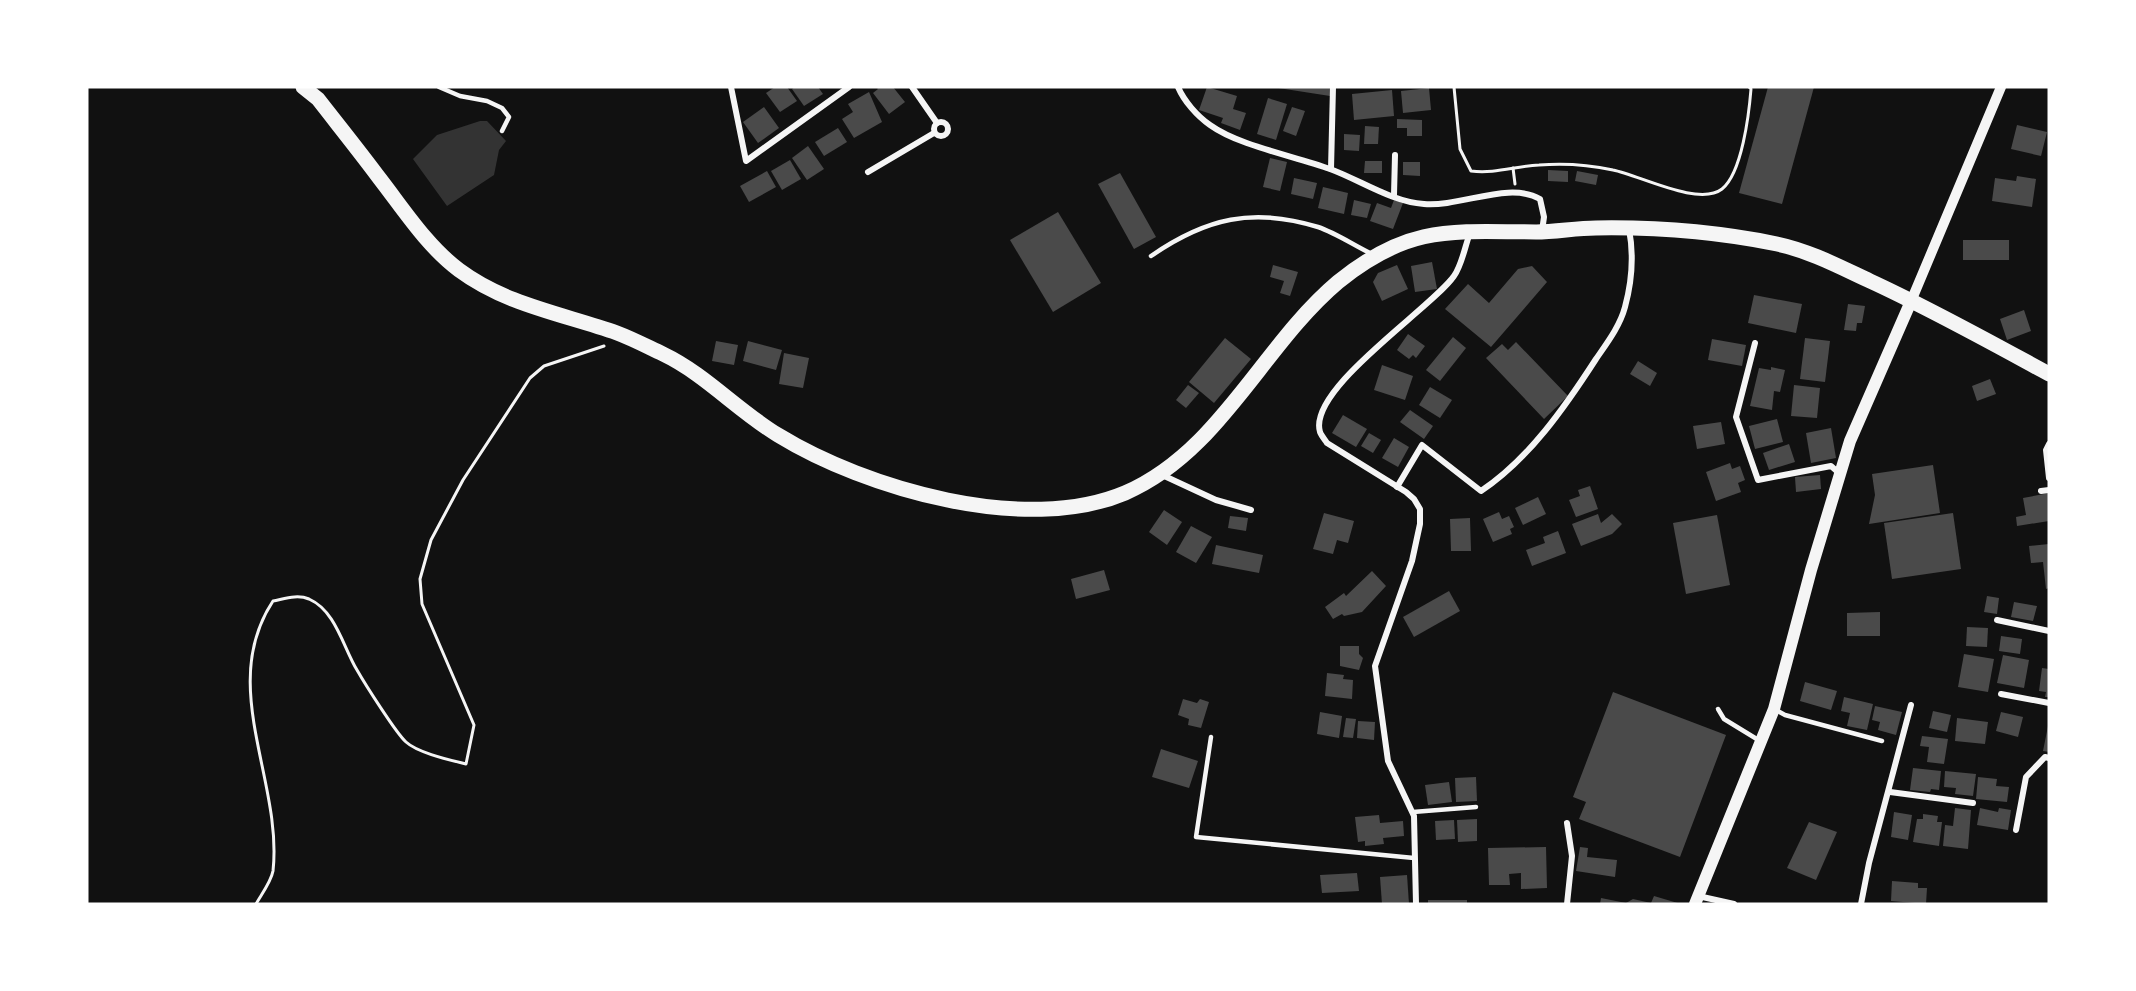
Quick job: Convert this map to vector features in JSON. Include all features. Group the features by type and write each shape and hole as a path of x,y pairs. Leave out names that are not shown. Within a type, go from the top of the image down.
{"main road":[{"path":"303,87 318,99 408,216 457,269 486,288 519,303 621,334 674,359 777,435 848,472 891,486 988,507 1033,511 1059,510 1096,503 1127,492 1159,474 1221,418 1307,312 1354,269 1374,255 1414,237 1471,229 1542,232 1629,228 1667,230 1779,244 1829,261 1912,299 2049,374"},
{"path":"1697,900 1774,709 1850,441 1912,299"}],"street":[{"path":"730,87 746,161 849,87"},
{"path":"912,87 938,123 945,124 948,131 942,136 934,133"},
{"path":"1178,87 1187,102 1210,125 1228,135 1331,169 1412,203 1440,204 1516,191 1540,199 1544,217 1542,232"},
{"path":"1331,169 1333,87"},
{"path":"1912,299 2001,87"},
{"path":"934,133 934,127 938,123"},
{"path":"868,172 934,133"},
{"path":"1394,195 1395,155"},
{"path":"1397,487 1422,445 1467,483 1482,491 1495,482 1544,432 1615,331 1625,309 1632,273 1629,228"},
{"path":"1416,904 1414,858 1416,837 1413,812 1388,761 1375,666 1412,561 1420,524 1419,509 1414,499 1327,443 1320,432 1320,420 1328,402 1364,358 1455,276 1471,229"},
{"path":"1755,343 1736,417 1758,480 1831,466 1840,474"},
{"path":"2049,444 2046,450 2049,477"},
{"path":"1159,474 1216,500 1251,510"},
{"path":"2041,491 2049,490"},
{"path":"1997,620 2049,632"},
{"path":"2001,694 2049,703"},
{"path":"1861,904 1869,863 1890,792 1911,705"},
{"path":"2016,830 2026,777 2045,757 2049,758"},
{"path":"1890,792 1973,803"},
{"path":"1567,824 1572,856 1567,904"},
{"path":"1697,900 1734,904"}],"lane":[{"path":"439,87 502,108 509,117 502,131"},
{"path":"1151,256 1201,226 1244,218 1281,220 1319,228 1374,255"},
{"path":"1718,709 1724,719 1762,742"},
{"path":"1774,709 1785,715 1882,741"},
{"path":"1211,737 1196,837 1414,858"},
{"path":"1413,812 1476,807"}],"path":[{"path":"1454,87 1461,149 1471,171 1487,173 1513,168 1562,165 1613,170 1676,190 1710,196 1724,188 1734,169 1748,124 1751,89 1749,87"},
{"path":"1513,168 1516,191"},
{"path":"256,904 273,873 275,835 252,720 249,686 253,640 264,614 273,601 293,597 309,599 324,611 337,627 357,670 406,743 445,759 466,764 474,725 422,604 420,579 431,540 464,480 530,378 544,366 605,346"}],"shaded area":[{"path":"480,121 487,121 506,141 499,150 494,175 447,206 413,159 437,135"}],"building":[{"path":"775,87 787,87 797,101 780,112 766,93"},
{"path":"818,87 823,94 804,106 792,89"},
{"path":"876,87 893,87 905,102 889,114 873,93 878,89"},
{"path":"1207,87 1237,96 1233,109 1246,113 1240,130 1221,123 1223,118 1199,110"},
{"path":"1272,87 1331,87 1330,96"},
{"path":"1768,87 1814,87 1782,204 1739,193"},
{"path":"1429,88 1431,110 1403,113 1401,91"},
{"path":"1392,90 1394,116 1354,120 1352,94"},
{"path":"869,92 882,122 854,138 842,119 853,112 848,104"},
{"path":"1268,98 1287,104 1276,140 1257,134"},
{"path":"764,107 779,128 758,143 743,122"},
{"path":"1292,107 1305,111 1296,136 1283,131"},
{"path":"1397,119 1422,120 1422,136 1407,136 1407,128 1397,128"},
{"path":"2017,125 2047,132 2041,156 2011,149"},
{"path":"1365,126 1379,127 1378,144 1364,144"},
{"path":"838,128 847,142 824,156 815,142"},
{"path":"1344,134 1360,135 1359,151 1344,150"},
{"path":"808,146 824,169 807,180 792,158"},
{"path":"1270,158 1287,162 1280,191 1263,187"},
{"path":"790,160 801,179 782,190 771,171"},
{"path":"1365,161 1382,161 1382,173 1364,173"},
{"path":"1403,162 1420,162 1420,176 1403,175"},
{"path":"1548,170 1568,171 1568,182 1548,181"},
{"path":"767,171 776,187 749,202 740,186"},
{"path":"1577,171 1598,175 1596,185 1575,181"},
{"path":"1120,173 1156,237 1134,249 1098,184"},
{"path":"2017,176 2036,179 2032,207 1992,201 1995,178 2016,181"},
{"path":"1294,178 1317,183 1313,199 1291,194"},
{"path":"1323,187 1348,193 1344,214 1318,208"},
{"path":"1354,200 1371,204 1367,218 1351,215"},
{"path":"1394,200 1403,203 1393,229 1370,221 1377,203 1391,208"},
{"path":"1058,212 1101,283 1053,312 1010,240"},
{"path":"1963,240 2009,240 2009,260 1963,260"},
{"path":"1432,262 1437,289 1415,292 1411,266"},
{"path":"1273,265 1298,272 1290,296 1280,293 1284,281 1270,277"},
{"path":"1397,265 1408,289 1382,301 1373,282 1378,273"},
{"path":"1532,266 1547,282 1491,347 1445,309 1468,284 1489,303 1518,269"},
{"path":"1754,295 1802,304 1796,333 1748,323"},
{"path":"1848,304 1865,306 1862,323 1857,323 1856,331 1844,330"},
{"path":"2024,310 2031,331 2007,340 2000,319"},
{"path":"1408,334 1425,346 1416,358 1413,355 1409,359 1397,350"},
{"path":"1453,337 1466,348 1440,381 1426,370"},
{"path":"1225,338 1251,359 1214,403 1189,382"},
{"path":"1805,338 1830,341 1825,382 1800,379"},
{"path":"1712,339 1746,345 1742,366 1708,360"},
{"path":"716,341 738,345 734,365 712,361"},
{"path":"748,341 782,350 776,370 743,361"},
{"path":"1516,342 1568,396 1544,419 1486,358 1502,344 1508,350"},
{"path":"784,353 809,358 803,388 779,384"},
{"path":"1638,361 1657,373 1650,386 1630,374"},
{"path":"1382,365 1413,376 1405,400 1374,390"},
{"path":"1771,367 1785,370 1780,392 1774,391 1772,410 1750,406 1759,368 1771,370"},
{"path":"1990,379 1996,394 1977,401 1972,386"},
{"path":"1188,385 1199,393 1186,408 1176,400"},
{"path":"1794,385 1820,388 1817,418 1791,416"},
{"path":"1430,387 1452,400 1440,418 1419,405"},
{"path":"1410,410 1433,426 1424,439 1400,422"},
{"path":"1343,415 1367,429 1356,447 1332,433"},
{"path":"1777,419 1783,442 1755,449 1749,426"},
{"path":"1721,422 1725,444 1697,449 1693,426"},
{"path":"1831,428 1836,458 1811,463 1806,433"},
{"path":"1369,433 1381,440 1373,453 1361,446"},
{"path":"1394,438 1409,447 1398,467 1382,458"},
{"path":"1789,444 1795,462 1769,470 1763,453"},
{"path":"1730,463 1732,469 1740,466 1745,480 1738,483 1741,492 1716,501 1706,472"},
{"path":"1933,465 1940,513 1869,524 1875,495 1872,474"},
{"path":"1820,475 1821,489 1796,492 1795,477"},
{"path":"1590,486 1598,509 1576,517 1569,500 1580,496 1578,490"},
{"path":"2049,493 2049,521 2017,526 2016,517 2026,515 2023,498"},
{"path":"1538,497 1546,514 1523,525 1515,508"},
{"path":"1164,510 1182,522 1167,545 1149,532"},
{"path":"1499,512 1502,519 1509,516 1514,527 1510,529 1512,534 1493,542 1483,519"},
{"path":"1324,513 1354,521 1348,543 1337,540 1333,554 1313,549"},
{"path":"1953,513 1961,569 1892,579 1884,523"},
{"path":"1598,514 1601,523 1612,514 1622,524 1612,534 1581,546 1572,524"},
{"path":"1717,515 1730,585 1686,594 1673,523"},
{"path":"1230,516 1248,518 1246,531 1228,528"},
{"path":"1470,518 1471,551 1451,551 1450,519"},
{"path":"1191,526 1212,537 1196,563 1176,552"},
{"path":"1558,531 1566,553 1532,566 1526,550 1545,543 1543,537"},
{"path":"2049,544 2049,588 2046,589 2043,562 2031,563 2029,546"},
{"path":"1216,545 1263,555 1259,573 1212,564"},
{"path":"1104,570 1110,590 1076,599 1071,579"},
{"path":"1372,571 1386,586 1362,612 1344,616 1342,614 1333,619 1325,607 1344,593 1346,596"},
{"path":"1449,591 1460,611 1414,637 1403,617"},
{"path":"1987,596 1999,598 1997,614 1984,612"},
{"path":"2014,602 2037,606 2033,621 2011,617"},
{"path":"1880,612 1880,636 1847,636 1847,613"},
{"path":"1967,627 1988,628 1987,647 1966,646"},
{"path":"2001,636 2022,639 2020,654 1999,651"},
{"path":"1340,646 1359,646 1359,654 1363,658 1359,670 1340,666"},
{"path":"1964,654 1994,659 1988,692 1958,687"},
{"path":"2003,655 2029,660 2024,688 1997,683"},
{"path":"2042,668 2049,669 2049,697 2045,697 2046,692 2039,691"},
{"path":"1327,673 1344,675 1343,679 1353,680 1352,699 1325,696"},
{"path":"1805,682 1837,691 1831,710 1800,701"},
{"path":"1613,692 1726,735 1680,857 1579,819 1586,802 1573,797"},
{"path":"1844,697 1873,704 1867,730 1847,726 1850,713 1841,711"},
{"path":"1183,699 1197,703 1200,699 1209,702 1201,728 1188,725 1189,719 1178,715"},
{"path":"1875,706 1902,712 1896,735 1878,730 1880,722 1872,720"},
{"path":"1933,711 1951,715 1947,732 1929,728"},
{"path":"1320,712 1342,716 1339,738 1317,734"},
{"path":"2001,712 2023,717 2018,737 1996,731"},
{"path":"1346,718 1356,719 1353,738 1343,737"},
{"path":"1957,718 1988,722 1985,744 1955,741"},
{"path":"1358,721 1375,722 1374,740 1357,738"},
{"path":"2049,726 2049,752 2043,751"},
{"path":"1922,736 1948,739 1944,764 1927,762 1929,747 1920,746"},
{"path":"1161,749 1198,761 1189,788 1152,777"},
{"path":"1913,768 1941,771 1939,790 1931,789 1930,792 1910,790"},
{"path":"1945,771 1976,774 1973,796 1955,794 1956,788 1944,787"},
{"path":"1476,777 1477,801 1456,802 1455,778"},
{"path":"1978,777 1997,779 1996,786 2009,787 2007,802 1976,799"},
{"path":"1449,782 1452,802 1428,805 1425,785"},
{"path":"1955,808 1971,810 1968,849 1943,846 1945,825 1953,826"},
{"path":"1980,808 1998,812 1999,808 2011,810 2008,830 1977,825"},
{"path":"1894,812 1912,815 1908,840 1891,837"},
{"path":"1923,814 1938,816 1937,822 1942,822 1939,846 1913,842 1917,819 1923,819"},
{"path":"1379,815 1380,823 1403,821 1404,836 1383,838 1384,844 1365,846 1365,841 1358,842 1355,817"},
{"path":"1477,819 1477,841 1458,842 1457,820"},
{"path":"1454,820 1455,839 1436,840 1435,821"},
{"path":"1809,822 1837,832 1816,880 1787,868"},
{"path":"1546,847 1547,888 1521,889 1521,873 1509,874 1510,885 1489,885 1488,848"},
{"path":"1580,847 1588,848 1587,857 1617,860 1615,877 1576,871"},
{"path":"1357,873 1359,891 1322,893 1320,875"},
{"path":"1407,875 1409,904 1382,904 1380,877"},
{"path":"1892,881 1918,883 1918,888 1927,888 1926,904 1891,901"},
{"path":"1654,896 1681,904 1600,904 1601,898 1626,903 1633,899 1651,903"},
{"path":"1428,900 1467,900 1467,904 1428,904"}]}
